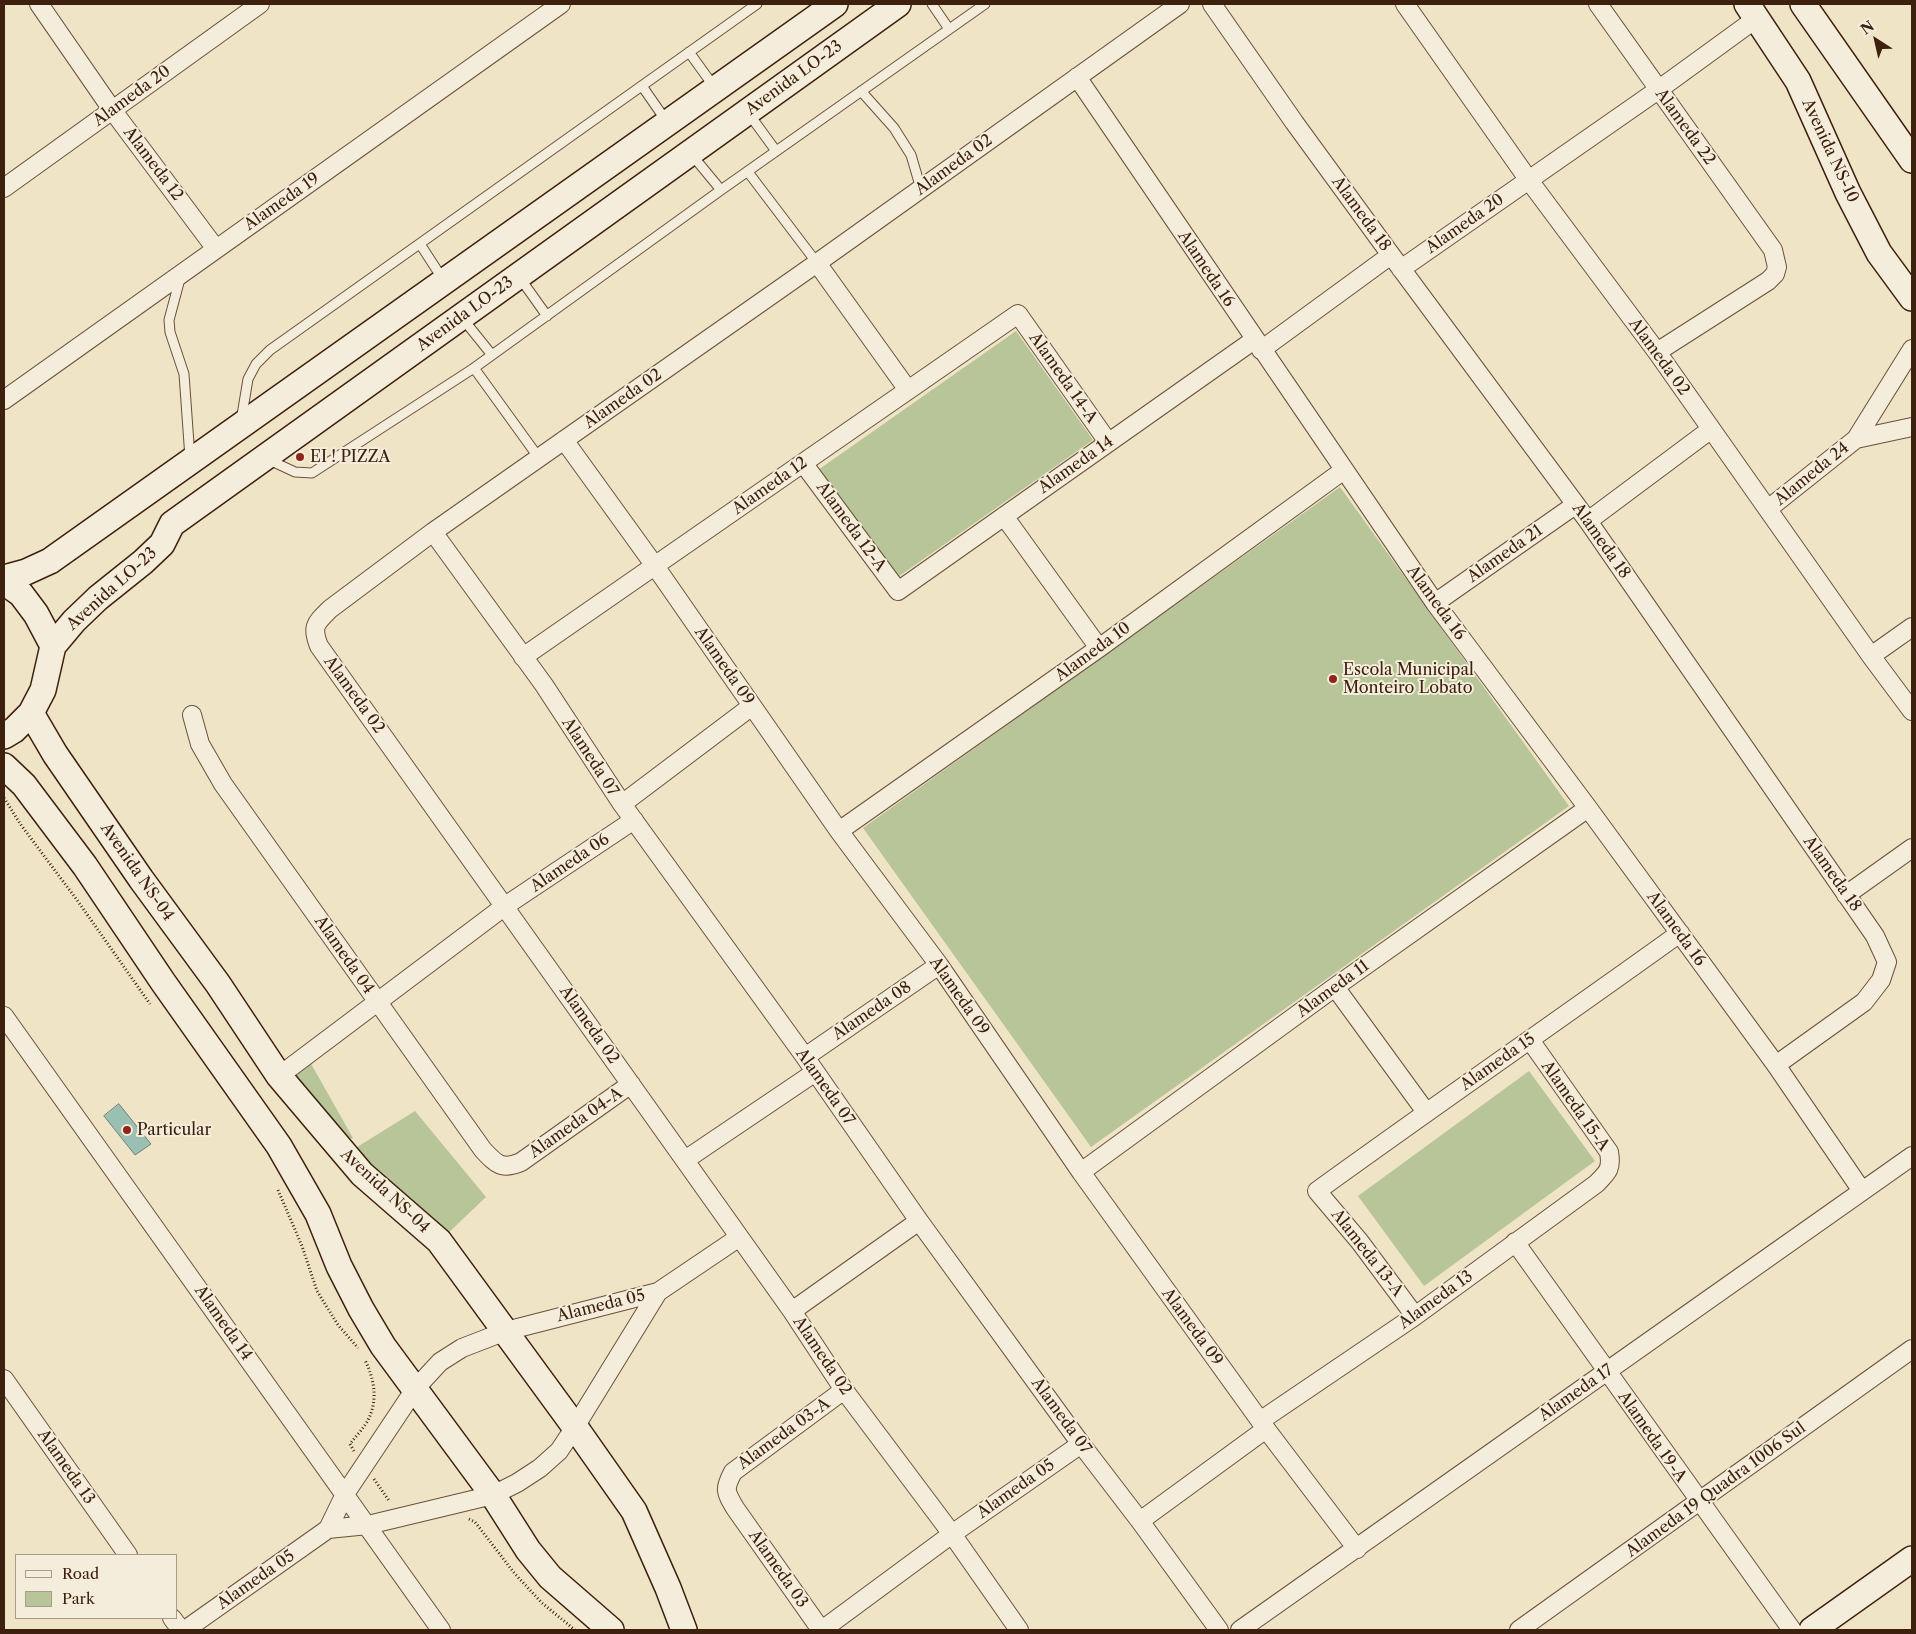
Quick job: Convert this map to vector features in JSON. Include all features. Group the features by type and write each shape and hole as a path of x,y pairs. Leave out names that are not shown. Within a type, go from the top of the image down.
{"street":[{"name":"Alameda 12","path":"39,4 113,111 216,249"},
{"name":"Alameda 20","path":"4,188 260,4"},
{"name":"Alameda 19","path":"4,400 561,4"},
{"path":"4,580 50,561 835,4"},
{"name":"Avenida LO-23","path":"53,646 74,621 98,598 143,562 162,544 172,524 898,4"},
{"name":"Alameda 02","path":"1019,1630 952,1534 844,1390 792,1311 738,1238 685,1160 319,646 314,633 318,621 330,609 433,532 817,263 1180,4"},
{"name":"Alameda 18","path":"1212,4 1401,269 1576,505 1875,936 1887,962 1881,980 1864,1002 1776,1065"},
{"name":"Alameda 02","path":"1405,4 1528,179 1657,352 1710,430 1912,711"},
{"name":"Alameda 22","path":"1598,4 1773,250 1777,267 1775,274 1768,281 1657,352"},
{"path":"1803,4 1912,160"},
{"name":"Alameda 20","path":"1401,269 1658,90 1752,11"},
{"name":"Avenida NS-10","path":"1752,11 1798,82 1808,101 1848,193 1879,253 1912,298"},
{"name":"Alameda 16","path":"1077,77 1257,345 1435,603 1776,1065 1862,1191"},
{"name":"Alameda 14","path":"898,591 1108,442 1391,255"},
{"path":"817,263 908,390"},
{"name":"Alameda 12","path":"520,653 655,566 1018,314"},
{"name":"Alameda 14-A","path":"1018,314 1108,442"},
{"path":"1856,439 1912,349"},
{"path":"1856,439 1912,427"},
{"path":"1588,522 1710,430"},
{"name":"Alameda 24","path":"1768,509 1856,439"},
{"name":"Alameda 09","path":"564,440 655,566 839,831 938,965 1081,1172 1263,1425 1357,1549"},
{"name":"Alameda 12-A","path":"803,463 898,591"},
{"name":"Alameda 10","path":"839,831 1099,648 1344,470"},
{"name":"Alameda 21","path":"1435,603 1576,505"},
{"path":"1004,516 1099,648"},
{"name":"Alameda 07","path":"433,532 544,685 622,804 805,1057 814,1073 919,1221 1081,1444 1220,1630"},
{"path":"4,580 21,594 36,614 53,646 43,690 30,713 14,730 4,736"},
{"path":"1871,656 1912,627"},
{"path":"622,804 752,706"},
{"name":"Avenida NS-04","path":"30,713 55,754 141,879 218,984 279,1076 362,1174 439,1241 576,1427 634,1511 668,1588 684,1630"},
{"name":"Alameda 04","path":"192,715 200,744 223,784 483,1150 501,1166 510,1167 522,1162"},
{"path":"4,766 24,785 84,866 279,1146 318,1214 361,1309 383,1346 493,1495 528,1550 550,1577 611,1630"},
{"name":"Alameda 11","path":"1081,1172 1335,987 1588,808"},
{"name":"Alameda 06","path":"279,1076 505,906 634,820"},
{"path":"1846,895 1912,848"},
{"name":"Alameda 15","path":"1317,1191 1680,933"},
{"name":"Alameda 08","path":"805,1057 938,965"},
{"path":"1335,987 1426,1112"},
{"name":"Alameda 14","path":"4,1016 441,1630"},
{"name":"Alameda 15-A","path":"1530,1040 1609,1152 1611,1164 1607,1173"},
{"path":"685,1160 814,1073"},
{"name":"Alameda 04-A","path":"522,1162 631,1084"},
{"name":"Alameda 17","path":"1240,1630 1912,1156"},
{"name":"Alameda 13","path":"1140,1521 1263,1425 1596,1184 1607,1173"},
{"name":"Alameda 13-A","path":"1317,1191 1360,1242 1415,1316"},
{"path":"792,1311 919,1221"},
{"path":"658,1292 738,1238"},
{"name":"Alameda 19-A","path":"1515,1242 1698,1502 1792,1630"},
{"name":"Alameda 05","path":"328,1529 345,1494 364,1465 415,1389 440,1362 462,1348 506,1331 658,1292"},
{"name":"Alameda 05","path":"183,1630 328,1529 368,1525 493,1495 517,1483 540,1468 559,1451 576,1427 658,1292"},
{"name":"Alameda 19 Quadra 1006 Sul","path":"1519,1630 1912,1349"},
{"name":"Alameda 13","path":"4,1379 127,1554"},
{"name":"Alameda 03-A","path":"735,1508 726,1493 727,1484 733,1472 844,1390"},
{"name":"Alameda 05","path":"822,1630 952,1534 1081,1444"},
{"name":"Alameda 03","path":"735,1508 822,1630"},
{"path":"1812,1630 1912,1559"},
{"path":"173,1619 183,1630"}],"lane":[{"path":"240,426 248,379 256,364 270,350 757,4"},
{"path":"932,4 949,29"},
{"path":"265,458 295,472 312,474 474,368 721,190 985,4"},
{"path":"689,52 716,88"},
{"path":"642,86 667,122"},
{"path":"861,91 894,128 911,155 921,188"},
{"path":"747,112 776,151"},
{"path":"690,152 721,190"},
{"path":"748,172 817,263"},
{"path":"420,244 444,281"},
{"path":"181,274 169,320 170,332 184,374 190,461"},
{"path":"518,276 547,316"},
{"path":"461,317 492,355"},
{"path":"474,368 539,458"}],"path":[{"path":"4,798 21,825 154,1009"},
{"path":"277,1188 302,1246 317,1291 338,1325 361,1352"},
{"path":"364,1359 372,1374 375,1394 369,1419 350,1444 401,1517"},
{"path":"463,1516 475,1522 515,1574 542,1603 575,1630"}],"green space":[{"path":"1016,331 1093,440 895,579 818,470"},
{"path":"1340,487 1569,806 1091,1147 863,828"},
{"path":"310,1062 353,1138 341,1142 290,1079"},
{"path":"1529,1071 1595,1161 1424,1286 1358,1196"},
{"path":"415,1111 486,1197 444,1237 354,1149"}],"water":[{"name":"Particular","path":"119,1104 151,1144 135,1155 104,1116"}],"place":[{"name":"EI ! PIZZA","path":"300,457"},
{"name":"Escola Municipal Monteiro Lobato","path":"1333,679"},
{"name":"Particular","path":"127,1130"}]}
